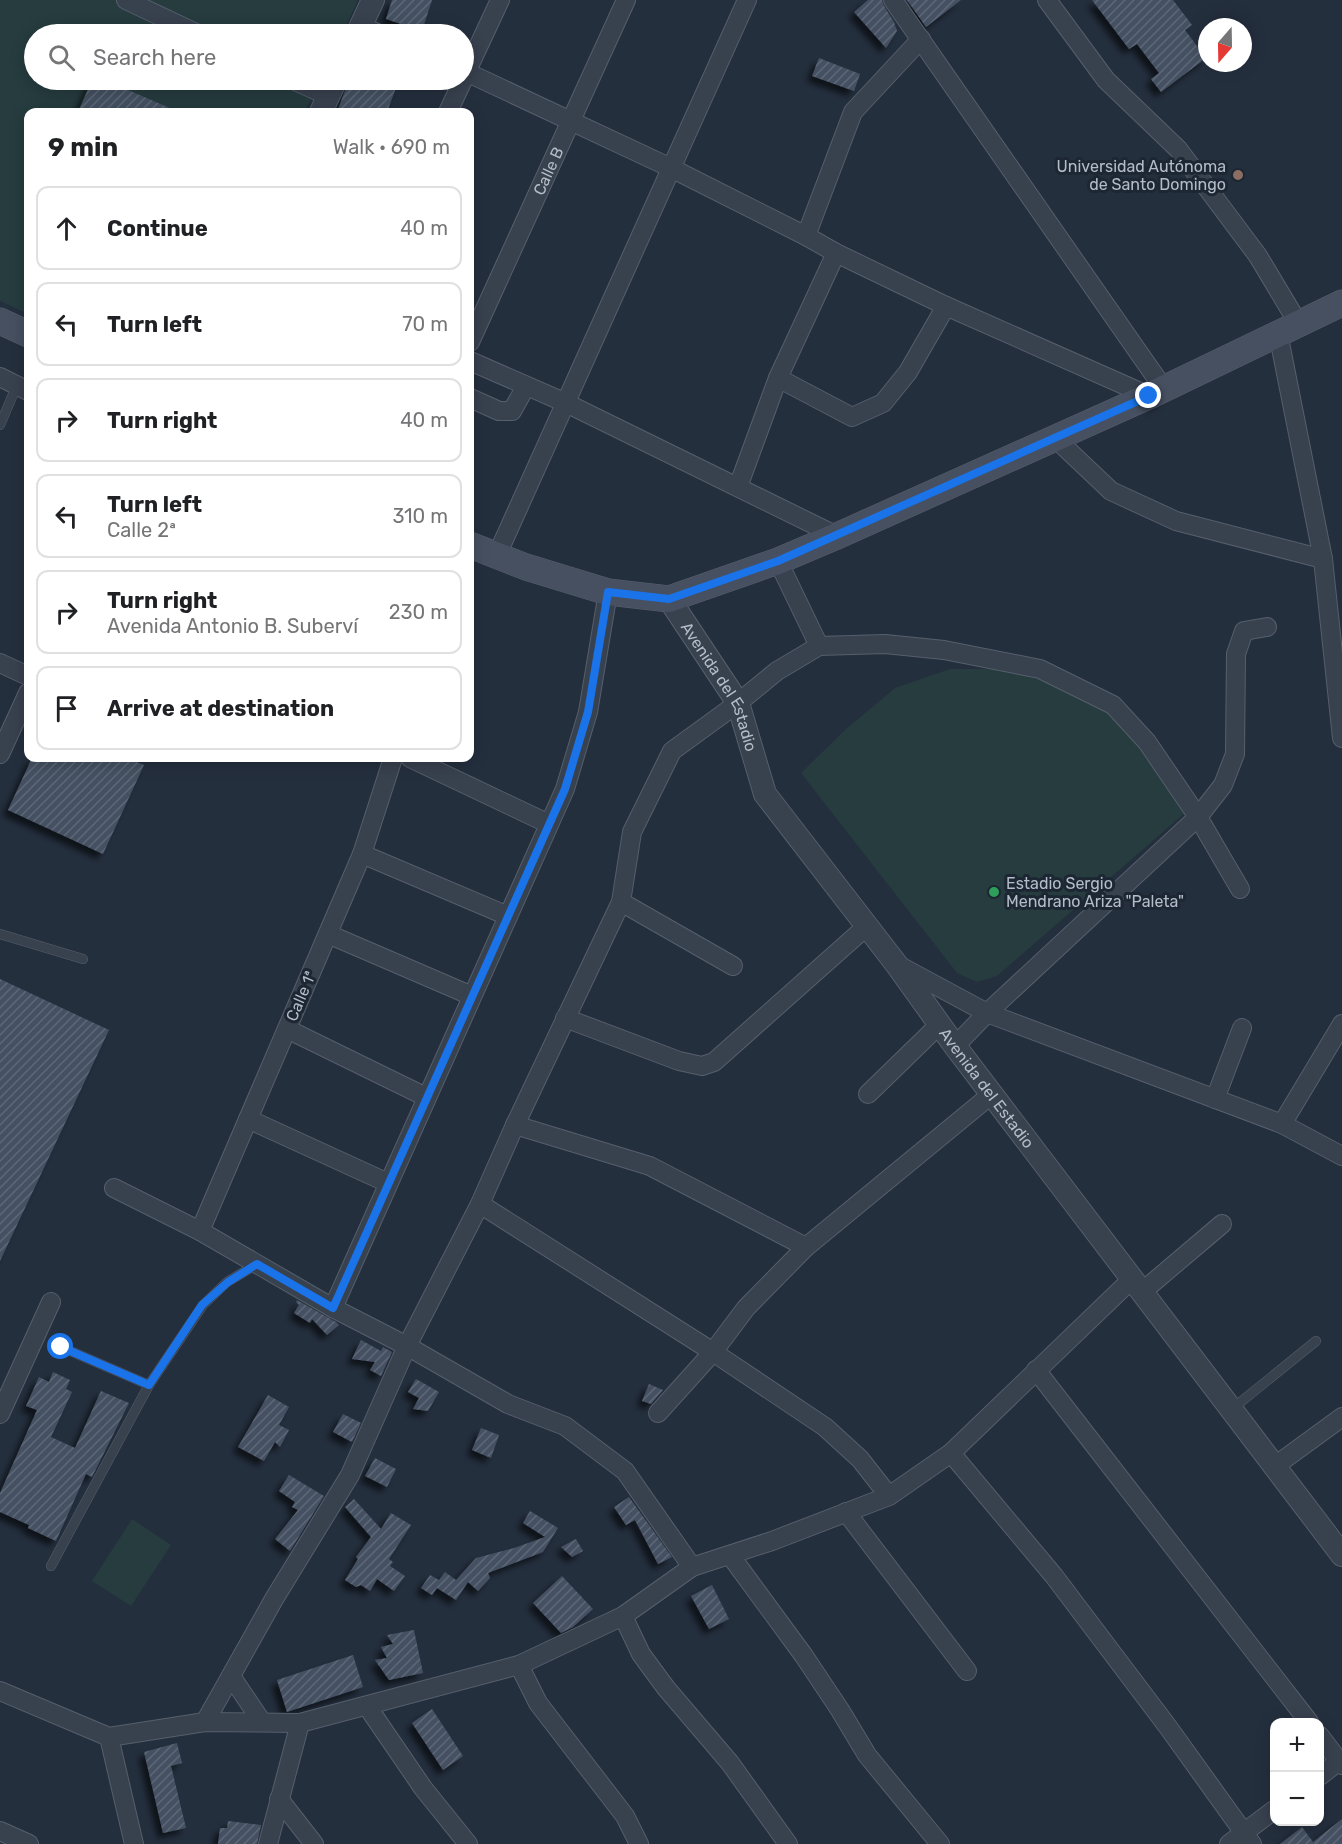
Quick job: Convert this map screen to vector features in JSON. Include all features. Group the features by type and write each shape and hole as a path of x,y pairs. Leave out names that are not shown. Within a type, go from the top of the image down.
{"main road":[{"path":"474,546 608,592 669,599 778,561 837,536 1156,392 1342,303"},
{"path":"0,321 24,332"}],"street":[{"path":"126,0 177,24"},
{"path":"368,24 373,0"},
{"path":"474,54 500,0"},
{"name":"Calle B","path":"474,333 626,0"},
{"path":"893,0 1156,392"},
{"path":"1047,0 1106,80 1178,149 1258,256 1288,328 1323,559 1342,738"},
{"path":"497,555 671,168 739,2"},
{"path":"806,236 853,112 921,39"},
{"path":"474,79 671,168 836,253 946,306 1156,392"},
{"path":"450,108 458,90"},
{"path":"738,487 778,378 836,253"},
{"path":"778,378 852,417 883,404 908,372 946,306"},
{"path":"474,363 566,403 837,536"},
{"path":"0,377 23,388"},
{"path":"474,400 499,411 512,411 526,386"},
{"path":"1055,438 1111,491 1167,517 1323,559"},
{"path":"778,561 819,646"},
{"path":"333,1308 565,789 588,712 608,592"},
{"name":"Avenida del Estadio","path":"669,599 738,703 765,794 1340,1550"},
{"path":"956,1046 987,1013 1198,817 1223,785 1235,754 1236,654 1244,631 1267,627"},
{"path":"205,1722 350,1475 407,1346 480,1204 621,902 632,832 672,751 738,703 777,670 819,646 885,644 944,650 1040,669 1113,705 1147,742 1198,817 1240,888"},
{"path":"0,663 24,674"},
{"path":"0,754 24,702"},
{"name":"Calle 1ª","path":"200,1231 362,854 392,762"},
{"path":"418,762 549,824"},
{"path":"362,854 508,916"},
{"path":"621,902 733,966"},
{"path":"565,1018 680,1061 702,1066 714,1062 867,926"},
{"path":"328,934 472,996"},
{"path":"897,965 987,1013 1282,1124 1342,1156"},
{"path":"868,1094 940,1024"},
{"path":"1282,1124 1342,1024"},
{"path":"1215,1099 1242,1028"},
{"path":"287,1029 426,1097"},
{"path":"658,1413 713,1352 746,1308 807,1247 992,1094"},
{"path":"248,1119 388,1183"},
{"path":"515,1125 650,1166 807,1247"},
{"path":"114,1188 200,1231 333,1308 407,1346 508,1404 565,1426 625,1471 692,1567"},
{"path":"480,1204 713,1352 825,1427 860,1459 889,1496"},
{"path":"0,1691 109,1737 205,1722 300,1723 519,1665 623,1616 692,1567 889,1496 951,1453 1036,1371 1138,1285 1222,1224"},
{"path":"0,1414 51,1302"},
{"path":"1036,1371 1306,1718"},
{"path":"1275,1466 1342,1418"},
{"path":"951,1453 1061,1586 1168,1726 1248,1838"},
{"path":"846,1512 967,1671"},
{"path":"730,1555 804,1656 867,1755 940,1844"},
{"path":"623,1616 641,1654 666,1688 730,1763 788,1844"},
{"path":"519,1665 538,1703 625,1816 639,1844"},
{"path":"231,1676 262,1722"},
{"path":"368,1706 423,1788 468,1844"},
{"path":"268,1844 300,1723"},
{"path":"109,1737 134,1844"},
{"path":"1324,1741 1341,1763 1324,1774"},
{"path":"279,1798 314,1844"},
{"path":"1229,1844 1248,1838 1270,1815"},
{"path":"0,1831 29,1844"}],"lane":[{"path":"0,425 23,388"},
{"path":"0,934 83,959"},
{"path":"51,1566 149,1385 202,1305 228,1282 257,1264"},
{"path":"1232,1409 1316,1341"},
{"path":"61,1347 149,1385"}],"green space":[{"path":"0,0 358,0 347,24 24,24 24,90 315,90 307,108 24,108 24,312 0,301"},
{"name":"Estadio Sergio Mendrano Ariza \"Paleta\"","path":"950,669 990,669 1030,676 1065,689 1107,709 1147,754 1186,812 997,976 977,982 957,973 801,773 845,730 895,688"},
{"path":"132,1519 171,1545 131,1606 92,1581"}],"building":[{"path":"392,0 432,0 424,24 401,24 386,19"},
{"path":"868,0 882,0 894,22 897,31 886,48 854,12"},
{"path":"907,0 961,0 926,27"},
{"path":"1092,0 1173,0 1192,25 1185,30 1198,47 1198,64 1161,92 1151,79 1159,73 1137,44 1129,49"},
{"path":"819,58 860,74 854,91 812,76"},
{"path":"88,90 128,90 170,108 80,108"},
{"path":"345,90 395,90 388,108 338,108"},
{"path":"30,762 137,762 144,765 103,854 8,810"},
{"path":"0,979 109,1030 0,1261"},
{"path":"297,1300 339,1325 327,1335 312,1319 310,1323 294,1313 299,1305"},
{"path":"361,1340 381,1351 383,1347 392,1352 381,1376 370,1370 375,1362 352,1359"},
{"path":"53,1372 70,1380 66,1389 72,1392 51,1437 75,1448 101,1391 129,1403 92,1477 86,1474 56,1541 0,1512 0,1493 37,1410 26,1406 39,1377 49,1382"},
{"path":"416,1379 439,1392 428,1411 413,1409 419,1398 408,1392"},
{"path":"649,1384 663,1390 651,1404 642,1401"},
{"path":"268,1395 289,1407 279,1425 289,1430 280,1447 275,1442 264,1461 238,1447"},
{"path":"343,1414 361,1423 352,1442 333,1432"},
{"path":"481,1428 499,1435 491,1458 472,1450"},
{"path":"375,1458 396,1469 387,1487 365,1476"},
{"path":"289,1475 324,1496 290,1551 275,1539 298,1510 292,1507 295,1502 279,1491"},
{"path":"629,1497 672,1557 658,1564 635,1520 626,1525 614,1507"},
{"path":"354,1499 381,1529 391,1513 411,1525 389,1559 393,1562 390,1566 405,1576 394,1591 377,1579 370,1591 361,1585 356,1587 345,1580 358,1559 356,1557 371,1537 345,1507"},
{"path":"530,1511 558,1528 543,1552 488,1573 490,1578 478,1591 468,1582 456,1600 437,1588 432,1595 421,1588 430,1575 439,1580 445,1572 456,1580 476,1558 545,1537 523,1523"},
{"path":"576,1539 583,1551 572,1557 561,1547"},
{"path":"562,1576 593,1609 573,1627 561,1633 533,1603"},
{"path":"712,1585 729,1619 709,1629 691,1596"},
{"path":"414,1630 423,1673 389,1680 375,1660 387,1658 381,1647 393,1644 387,1635"},
{"path":"353,1655 363,1687 287,1712 277,1680"},
{"path":"432,1709 463,1756 443,1770 412,1723"},
{"path":"177,1743 182,1763 171,1766 186,1828 163,1833 144,1752"},
{"path":"1342,1819 1342,1844 1280,1844 1302,1827 1313,1842"},
{"path":"228,1821 261,1825 257,1844 218,1844 220,1828 227,1828"}],"place":[{"name":"Universidad Autónoma de Santo Domingo","path":"1238,175"},
{"name":"Estadio Sergio Mendrano Ariza \"Paleta\"","path":"994,892"}],"route":[{"path":"61,1347 149,1385 202,1305 228,1282 257,1264 333,1308 565,789 588,712 608,592 669,599 778,561 1149,396"}]}
